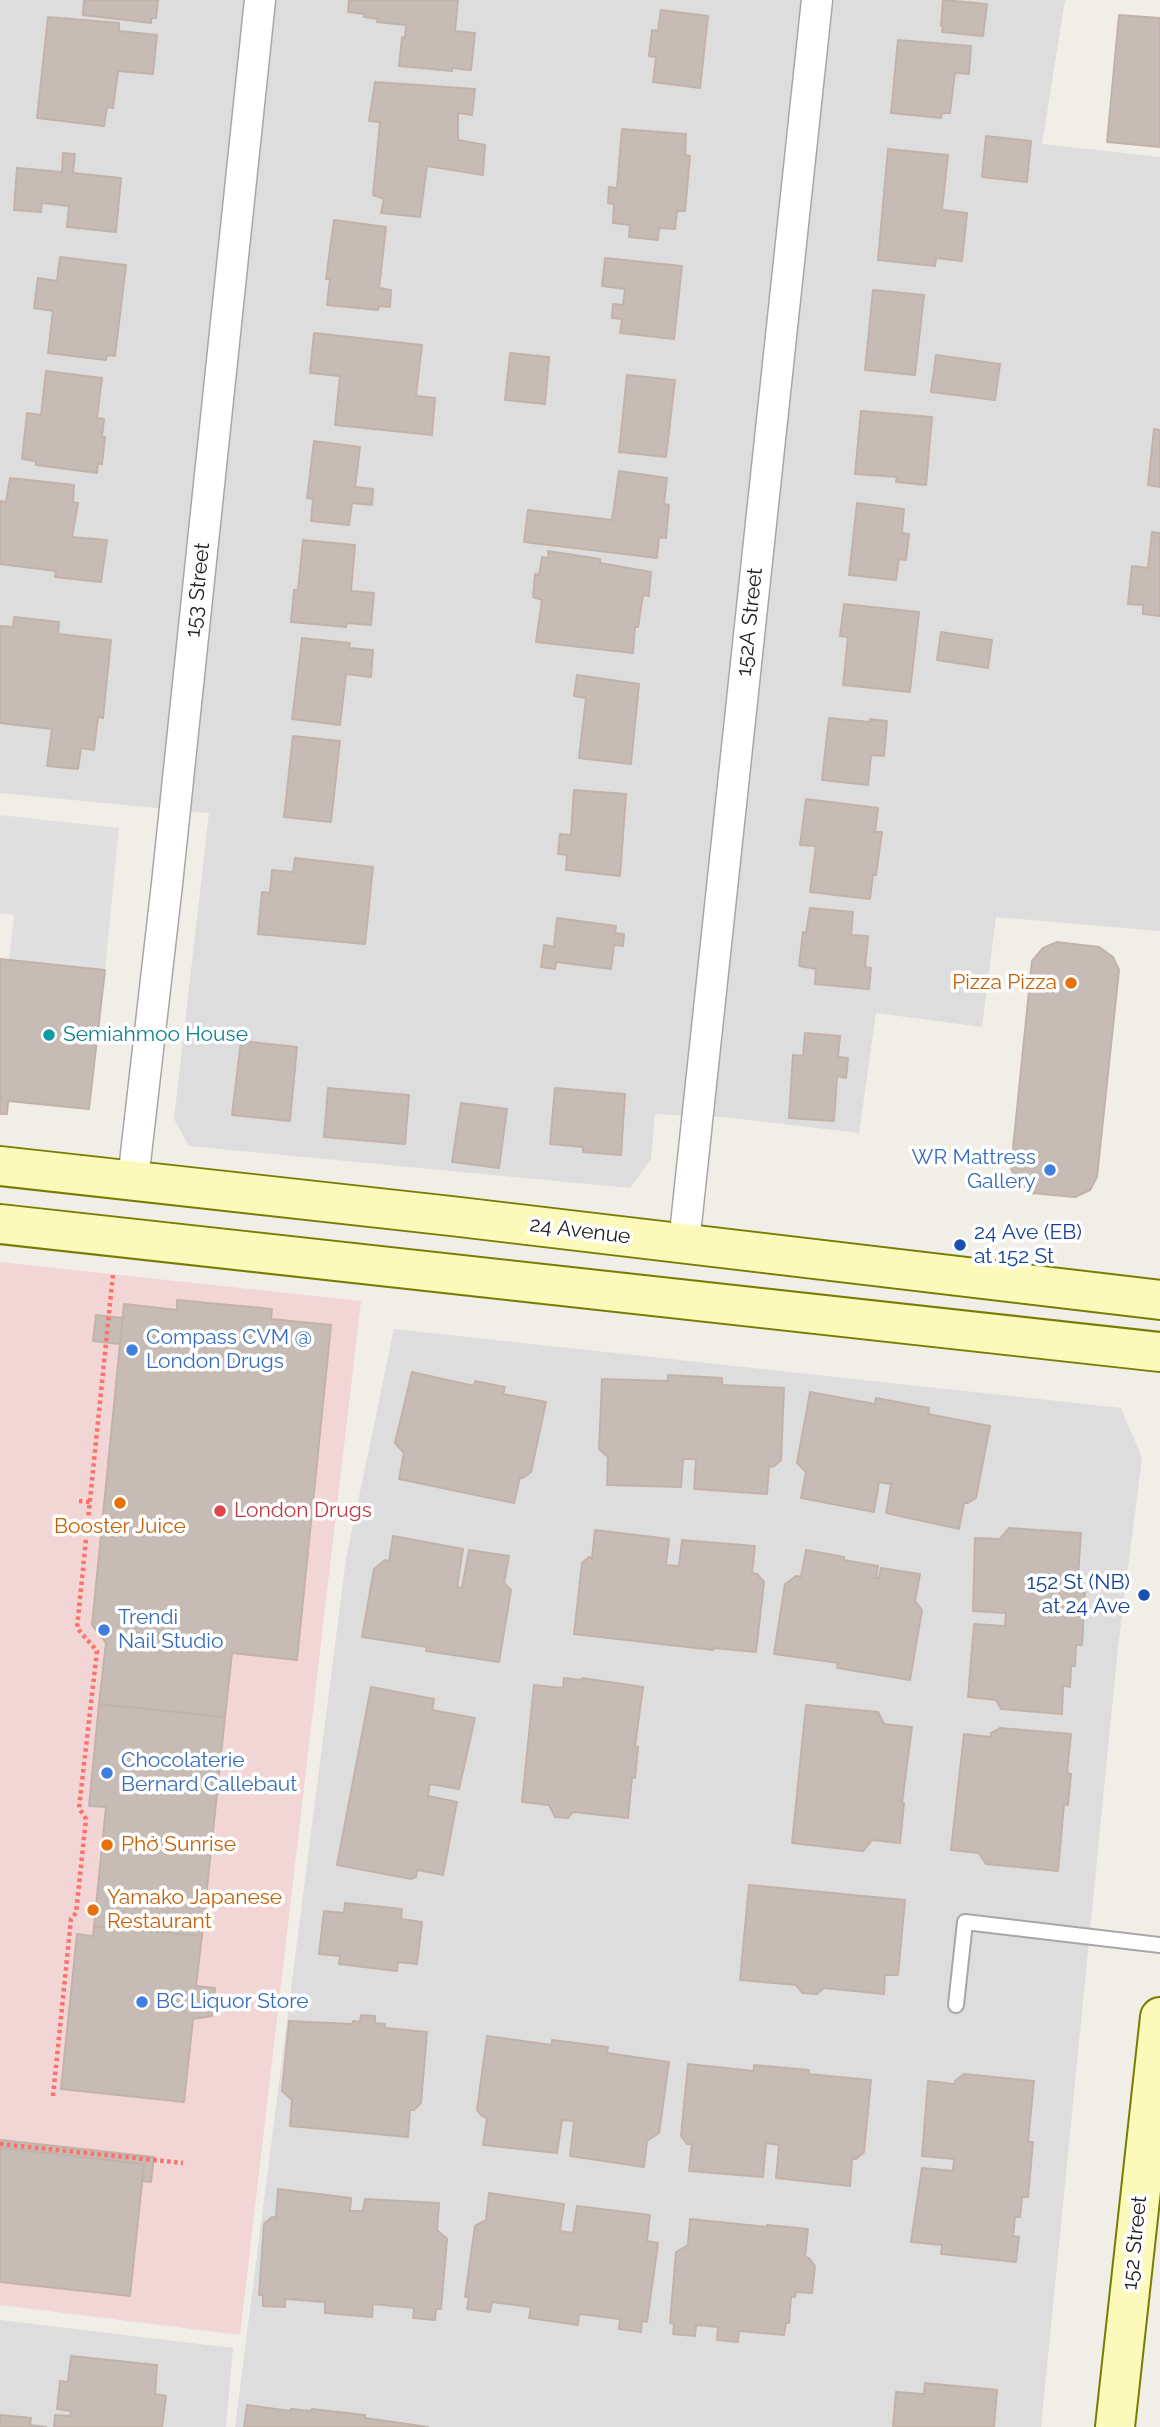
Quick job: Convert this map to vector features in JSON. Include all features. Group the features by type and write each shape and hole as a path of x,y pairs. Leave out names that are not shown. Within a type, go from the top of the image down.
{"main road":[{"name":"24 Avenue","path":"0,1166 1160,1300"},
{"path":"0,1224 1160,1352"},
{"name":"152 Street","path":"1115,2427 1160,2017"}],"street":[{"name":"153 Street","path":"133,1180 167,884 260,0"},
{"name":"152A Street","path":"684,1243 817,0"}],"lane":[{"path":"957,2006 965,1922 1160,1945"}],"path":[{"path":"53,2096 71,1919 76,1913 86,1819 79,1808 97,1650 77,1628 112,1286"},
{"path":"79,1501 90,1503"},
{"path":"0,2144 183,2163"}],"shaded area":[{"path":"0,0 1065,0 1042,144 1160,157 1160,931 996,917 982,1027 876,1013 859,1133 724,1117 655,1114 651,1159 630,1188 189,1146 174,1119 209,813 0,793"},
{"path":"0,815 119,828 105,970 9,960 14,915 0,913"},
{"path":"0,1262 361,1301 240,2335 0,2305"},
{"path":"394,1329 1121,1408 1142,1458 1118,1647 1041,2427 235,2427 346,1559"},
{"path":"0,2320 233,2348 226,2427 0,2427"}],"building":[{"path":"84,0 158,0 156,18 151,18 151,23 83,15"},
{"path":"349,0 458,0 455,31 475,33 471,70 399,66 406,25 377,22 378,19 364,17 365,14 348,12"},
{"path":"943,0 987,4 983,36 942,32"},
{"path":"661,10 708,16 700,88 653,82 656,57 649,56 652,30 658,31"},
{"path":"1119,15 1160,18 1160,147 1107,142"},
{"path":"48,17 119,23 119,31 157,35 153,74 118,71 113,108 107,107 104,126 37,118"},
{"path":"898,40 971,46 969,74 955,73 950,113 942,113 941,118 891,113"},
{"path":"375,82 475,89 472,115 458,113 458,140 485,145 483,175 427,166 420,217 381,213 384,199 373,195 380,122 369,121"},
{"path":"622,129 686,134 685,155 690,156 685,211 677,211 675,229 659,228 658,240 629,237 630,225 613,223 614,204 608,203 609,187 617,188"},
{"path":"986,136 1031,141 1027,182 982,177"},
{"path":"888,149 948,155 942,210 967,213 962,261 936,258 935,266 878,260"},
{"path":"63,153 75,154 73,173 121,178 116,232 67,227 69,206 42,203 41,212 14,210 17,168 62,172"},
{"path":"334,220 386,227 379,288 391,290 390,307 379,306 378,310 327,305 330,279 326,279"},
{"path":"60,257 126,265 115,356 107,355 106,360 48,353 53,311 34,308 38,278 57,281"},
{"path":"605,258 682,266 674,339 620,333 622,319 612,318 613,304 623,305 625,289 602,286"},
{"path":"873,290 924,295 915,375 865,370"},
{"path":"314,333 422,345 416,396 435,398 432,435 335,425 340,376 310,373"},
{"path":"510,353 549,357 545,404 505,400"},
{"path":"936,355 1000,364 995,400 931,392"},
{"path":"46,371 102,378 97,418 104,419 102,437 105,437 102,464 98,463 97,473 36,465 36,461 22,459 27,413 41,415"},
{"path":"627,375 675,380 666,457 619,452"},
{"path":"861,411 932,417 926,485 896,482 897,477 855,474"},
{"path":"1154,429 1160,430 1160,487 1148,485"},
{"path":"314,441 360,447 355,487 373,489 372,505 352,503 349,525 311,521 313,499 307,498"},
{"path":"619,471 667,478 664,504 669,505 666,538 659,537 657,558 524,542 528,510 612,520"},
{"path":"10,478 74,485 73,502 78,503 72,537 107,540 101,582 55,577 56,571 0,564 0,501 6,502"},
{"path":"857,503 904,509 902,533 909,534 906,560 899,559 896,580 849,575"},
{"path":"1152,532 1160,533 1160,616 1143,614 1143,605 1128,604 1132,566 1148,568"},
{"path":"303,540 355,545 351,591 374,593 371,625 347,623 346,627 291,622 294,590 298,590"},
{"path":"548,551 600,559 600,563 651,572 649,596 643,595 638,627 635,627 633,653 536,642 542,600 533,597 535,574 539,575 542,557 549,558"},
{"path":"844,604 919,612 910,692 843,685 848,637 840,636"},
{"path":"14,617 59,622 58,634 111,640 103,718 98,717 94,750 81,748 78,769 47,766 52,729 0,723 0,626 13,627"},
{"path":"941,632 992,640 988,668 937,660"},
{"path":"302,638 350,643 349,648 373,650 371,677 346,674 340,725 292,719"},
{"path":"577,675 639,684 631,764 579,758 586,698 574,696"},
{"path":"829,718 887,721 884,756 871,755 868,785 822,780"},
{"path":"293,736 340,741 331,822 284,817"},
{"path":"574,790 626,794 620,876 566,870 567,855 558,854 560,834 571,835"},
{"path":"806,799 878,808 875,832 882,832 870,899 810,892 816,846 800,845"},
{"path":"295,858 373,867 365,944 258,934 262,892 270,893 272,870 293,872"},
{"path":"810,908 853,912 851,935 868,936 865,967 871,968 869,989 815,984 816,969 799,966 803,932 806,933"},
{"path":"557,918 616,926 615,933 624,934 623,946 614,945 611,969 556,962 555,969 541,967 544,945 554,947"},
{"path":"1057,942 1099,947 1113,957 1119,970 1097,1177 1090,1190 1075,1197 1031,1193 1017,1184 1011,1168 1032,961 1043,948"},
{"name":"Semiahmoo House","path":"0,959 105,970 89,1109 8,1101 7,1114 0,1114"},
{"path":"805,1033 840,1036 838,1057 848,1058 846,1078 837,1076 834,1121 789,1118 793,1055 803,1056"},
{"path":"241,1041 297,1047 290,1121 232,1115"},
{"path":"328,1088 409,1095 405,1144 324,1137"},
{"path":"555,1088 625,1094 621,1155 583,1152 583,1147 550,1144"},
{"path":"461,1103 507,1109 499,1168 452,1162"},
{"path":"177,1300 272,1309 271,1319 331,1325 297,1660 232,1653 225,1717 99,1704 106,1643 92,1625 124,1304 177,1310"},
{"path":"96,1315 123,1318 120,1344 93,1341"},
{"path":"412,1372 474,1386 475,1381 505,1387 503,1394 546,1402 531,1472 523,1478 520,1477 514,1503 399,1479 404,1453 395,1443"},
{"path":"668,1375 722,1378 722,1385 784,1388 781,1460 773,1467 769,1466 767,1494 694,1489 696,1459 683,1459 681,1487 607,1485 608,1457 599,1449 602,1379 668,1381"},
{"path":"810,1392 875,1404 876,1398 929,1408 928,1414 990,1426 976,1498 964,1503 959,1529 886,1513 891,1484 879,1482 874,1512 801,1498 806,1472 797,1463"},
{"path":"1009,1528 1081,1533 1077,1591 1085,1592 1082,1645 1076,1645 1070,1687 1063,1686 1062,1714 1001,1709 996,1700 968,1697 974,1624 1005,1626 1006,1613 973,1611 975,1538 1000,1539"},
{"path":"595,1530 669,1539 666,1565 679,1566 682,1540 755,1546 752,1573 757,1574 764,1582 756,1652 713,1650 574,1634 582,1563 589,1557 592,1558"},
{"path":"393,1536 463,1549 457,1587 462,1588 469,1550 509,1556 504,1583 511,1590 499,1662 426,1651 427,1647 362,1637 374,1569 385,1560 389,1562"},
{"path":"806,1550 878,1566 876,1578 879,1578 881,1568 920,1574 915,1601 922,1610 910,1680 837,1668 838,1663 774,1654 785,1584 796,1576 801,1577"},
{"path":"564,1678 643,1687 635,1746 638,1747 635,1778 632,1777 628,1818 573,1812 568,1818 555,1817 549,1805 522,1802 534,1685 563,1688"},
{"path":"371,1687 434,1699 432,1710 475,1718 459,1789 430,1784 428,1796 457,1802 443,1875 417,1870 416,1877 411,1879 337,1865"},
{"path":"99,1704 225,1717 202,1936 94,1926 106,1807 89,1806"},
{"path":"806,1705 878,1712 884,1724 912,1727 902,1803 900,1843 872,1840 863,1851 792,1843"},
{"path":"1000,1728 1071,1734 1067,1773 1071,1774 1068,1805 1064,1804 1058,1871 986,1864 979,1853 951,1850 964,1734 991,1737 991,1733"},
{"path":"749,1885 905,1900 898,1975 885,1975 884,1994 824,1988 817,1994 802,1993 796,1985 740,1980"},
{"path":"345,1903 402,1909 401,1919 422,1922 417,1964 398,1962 397,1971 339,1964 340,1956 319,1954 324,1911 344,1913"},
{"name":"BC Liquor Store","path":"94,1926 202,1936 196,1986 215,1988 212,2016 193,2019 184,2102 61,2089 77,1934 93,1936"},
{"path":"361,2015 375,2016 375,2023 385,2024 385,2028 427,2032 421,2103 414,2110 410,2110 408,2137 290,2126 292,2100 282,2091 289,2021 353,2024 353,2021 360,2022"},
{"path":"487,2036 552,2045 552,2040 608,2047 607,2053 669,2062 659,2133 647,2141 644,2167 570,2156 574,2121 562,2120 557,2153 483,2145 487,2118 477,2110"},
{"path":"688,2064 754,2071 754,2065 871,2080 864,2152 856,2159 852,2158 850,2186 776,2178 779,2145 766,2143 763,2177 689,2171 692,2144 687,2144 681,2136"},
{"path":"964,2074 1034,2081 1028,2142 1033,2142 1028,2197 1022,2197 1020,2217 1015,2217 1013,2236 1019,2237 1016,2262 941,2254 942,2245 911,2242 922,2168 953,2171 954,2159 922,2156 928,2081 955,2084"},
{"path":"1,2140 154,2157 151,2182 142,2181 144,2164 4,2148 0,2151"},
{"path":"4,2148 144,2164 130,2296 0,2282 0,2151"},
{"path":"278,2189 351,2198 350,2211 363,2211 365,2199 439,2203 437,2230 447,2239 441,2309 436,2309 435,2320 413,2318 414,2308 373,2304 372,2317 325,2313 325,2302 285,2299 285,2307 263,2306 263,2295 259,2295 264,2224 272,2217 276,2218"},
{"path":"489,2193 564,2204 560,2231 573,2233 577,2206 650,2215 647,2241 658,2243 647,2322 642,2321 641,2332 619,2329 620,2319 579,2314 578,2325 529,2318 531,2307 492,2302 490,2312 467,2309 469,2297 465,2297 475,2226 486,2220"},
{"path":"690,2219 808,2229 805,2257 815,2266 812,2293 796,2292 795,2297 791,2297 789,2323 786,2323 784,2335 739,2331 738,2342 717,2340 718,2327 696,2325 695,2336 673,2334 674,2324 670,2323 676,2252 688,2245"},
{"path":"71,2356 157,2365 155,2394 166,2396 162,2427 54,2427 55,2415 70,2416 71,2411 57,2409 60,2381 68,2382"},
{"path":"925,2383 997,2390 994,2427 893,2427 896,2392 924,2394"},
{"path":"247,2405 290,2411 312,2409 365,2415 365,2418 428,2427 244,2427"},
{"path":"0,2415 31,2418 30,2425 46,2427 0,2427"}],"place":[{"name":"Pizza Pizza","path":"1071,983"},
{"name":"Semiahmoo House","path":"49,1035"},
{"name":"WR Mattress Gallery","path":"1050,1170"},
{"name":"24 Ave (EB) at 152 St","path":"960,1245"},
{"name":"Compass CVM @ London Drugs","path":"132,1350"},
{"name":"Booster Juice","path":"120,1503"},
{"name":"London Drugs","path":"220,1511"},
{"name":"152 St (NB) at 24 Ave","path":"1144,1595"},
{"name":"Trendi Nail Studio","path":"104,1630"},
{"name":"Chocolaterie Bernard Callebaut","path":"107,1773"},
{"name":"Phở Sunrise","path":"107,1845"},
{"name":"Yamako Japanese Restaurant","path":"93,1910"},
{"name":"BC Liquor Store","path":"142,2002"}]}
